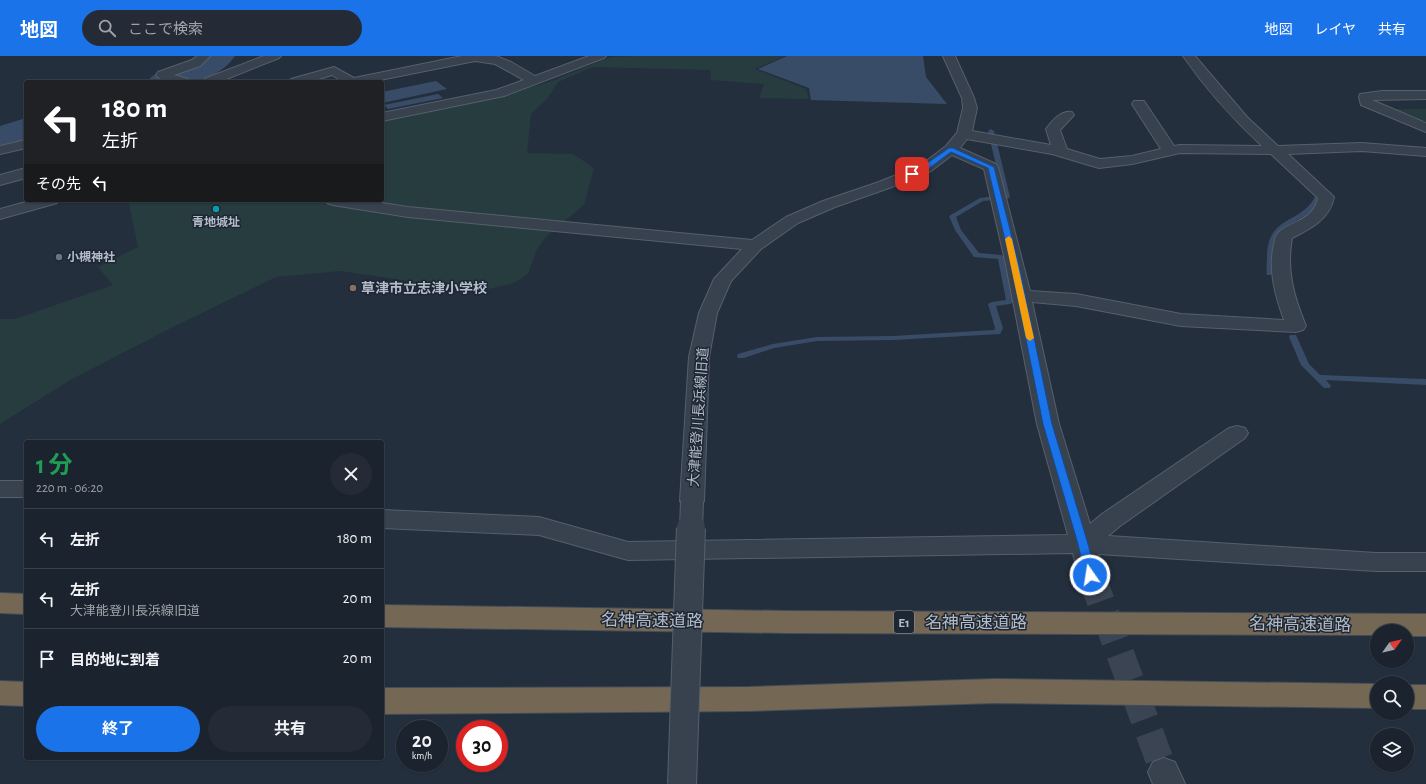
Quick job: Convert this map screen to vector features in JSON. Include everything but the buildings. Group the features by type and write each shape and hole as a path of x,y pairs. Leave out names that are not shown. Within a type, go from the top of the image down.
{"highway":[{"path":"0,603 24,604"},
{"name":"名神高速道路","path":"384,616 788,622 1038,622 1426,626"},
{"path":"384,701 749,700 994,691 1370,696"},
{"path":"0,693 24,694"},
{"path":"1414,697 1426,697"}],"street":[{"path":"176,80 162,75 196,64 204,56"},
{"path":"213,80 275,56"},
{"path":"384,117 499,92 534,81 600,56"},
{"name":"大津能登川長浜線旧道","path":"682,784 692,501 699,357 708,313 723,278 755,245 792,220 828,204 884,185 926,168 951,149 964,134 970,108 968,98 949,56"},
{"path":"1021,296 1076,300 1181,320 1296,326 1284,293 1280,251 1284,236 1321,212 1326,204 1326,197 1242,120 1189,56"},
{"path":"362,80 475,57 484,57 509,64 534,81"},
{"path":"302,80 334,71 349,80"},
{"path":"1426,95 1382,95 1365,97 1366,102 1426,128"},
{"path":"1139,104 1170,151"},
{"path":"1061,152 1053,129 1066,115"},
{"path":"964,134 998,139 1061,152 1099,164 1132,160 1180,149 1276,150 1362,147 1426,152"},
{"path":"0,150 24,144"},
{"path":"951,149 991,167 1011,247 1048,424 1083,544 1090,575"},
{"path":"0,180 24,174"},
{"path":"0,214 44,202"},
{"path":"346,202 408,212 755,245"},
{"path":"1083,544 1112,520 1237,433"},
{"path":"0,489 24,489"},
{"path":"384,519 539,526 628,551 1083,544 1376,562 1426,562"}],"green space":[{"path":"785,56 755,69 806,89 809,99 759,98 764,84 711,80 710,70 593,67 558,82 547,99 531,114 527,153 573,154 594,168 584,205 546,237 537,249 528,274 514,283 489,289 435,285 341,271 276,277 171,328 72,379 0,424 0,319 15,319 113,285 98,267 138,247 128,202 384,202 384,121 471,102 549,82 611,57"},
{"path":"1391,109 1426,109 1426,121 1419,121"}],"water":[{"path":"787,56 923,56 926,77 947,104 811,100 809,88 758,69"},
{"path":"436,81 447,89 384,103 384,92"},
{"path":"438,94 443,98 388,109 384,105"}],"waterway":[{"path":"169,80 204,68 220,56"},
{"path":"0,137 24,130"},
{"path":"741,356 773,346 817,339 893,338 997,332 999,328 992,304 1010,302 1001,257 977,255 958,230 952,216 982,199 1007,197 991,131"},
{"path":"1270,273 1272,242 1276,231 1310,209 1315,203 1319,194 1313,190"},
{"path":"1293,337 1305,365 1327,386"},
{"path":"1318,377 1426,382"}],"tunnel":[{"path":"1091,575 1164,772"}],"slow traffic":[{"path":"1009,239 1030,338"}],"place":[{"name":"青地城址","path":"216,209"},
{"name":"小槻神社","path":"59,257"},
{"name":"草津市立志津小学校","path":"353,288"}],"route":[{"path":"912,174 926,168 951,149 991,167 1010,241 1048,424 1083,544 1090,575"}]}
